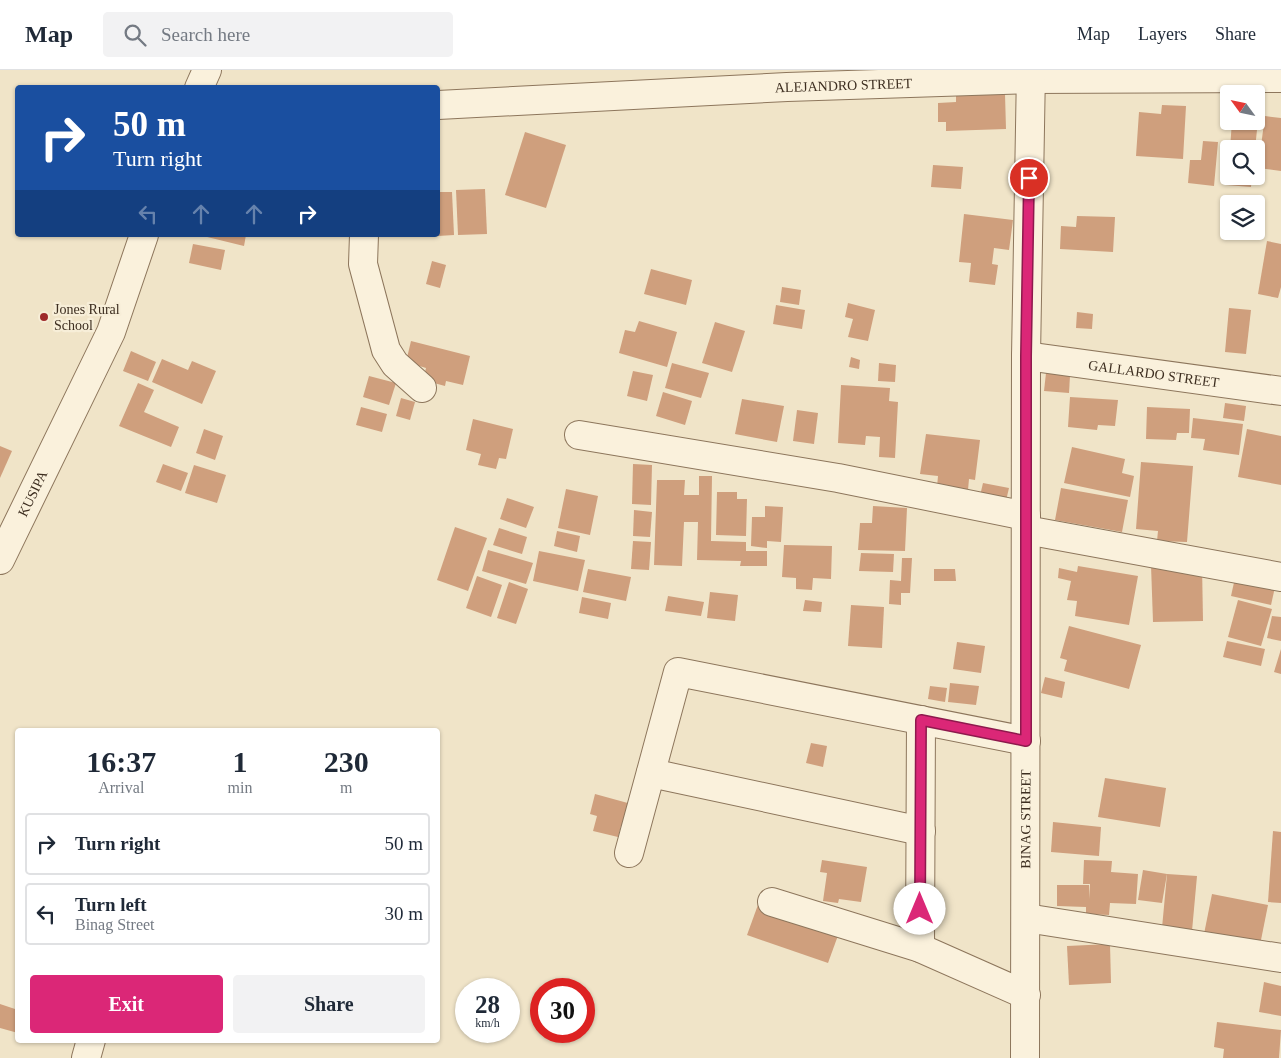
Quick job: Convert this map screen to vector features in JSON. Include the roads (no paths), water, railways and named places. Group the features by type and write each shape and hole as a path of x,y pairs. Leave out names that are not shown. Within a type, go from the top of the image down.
{"street":[{"path":"200,85 207,70"},
{"name":"ALEJANDRO STREET","path":"440,105 1031,74 1281,78"},
{"name":"BINAG STREET","path":"1025,1058 1026,356 1031,74"},
{"name":"KUSIPA","path":"0,560 52,456 110,332 143,237"},
{"path":"364,237 363,264 386,350 395,364 422,388"},
{"name":"GALLARDO STREET","path":"1026,356 1281,391"},
{"path":"579,435 838,478 1026,523 1281,577"},
{"path":"629,853 678,672 1026,741"},
{"path":"920,948 921,720"},
{"path":"651,773 920,831"},
{"path":"772,902 920,948 1026,995"},
{"path":"1026,918 1281,958"},
{"path":"86,1058 90,1043"}],"place":[{"name":"Jones Rural School","path":"44,317"}]}
